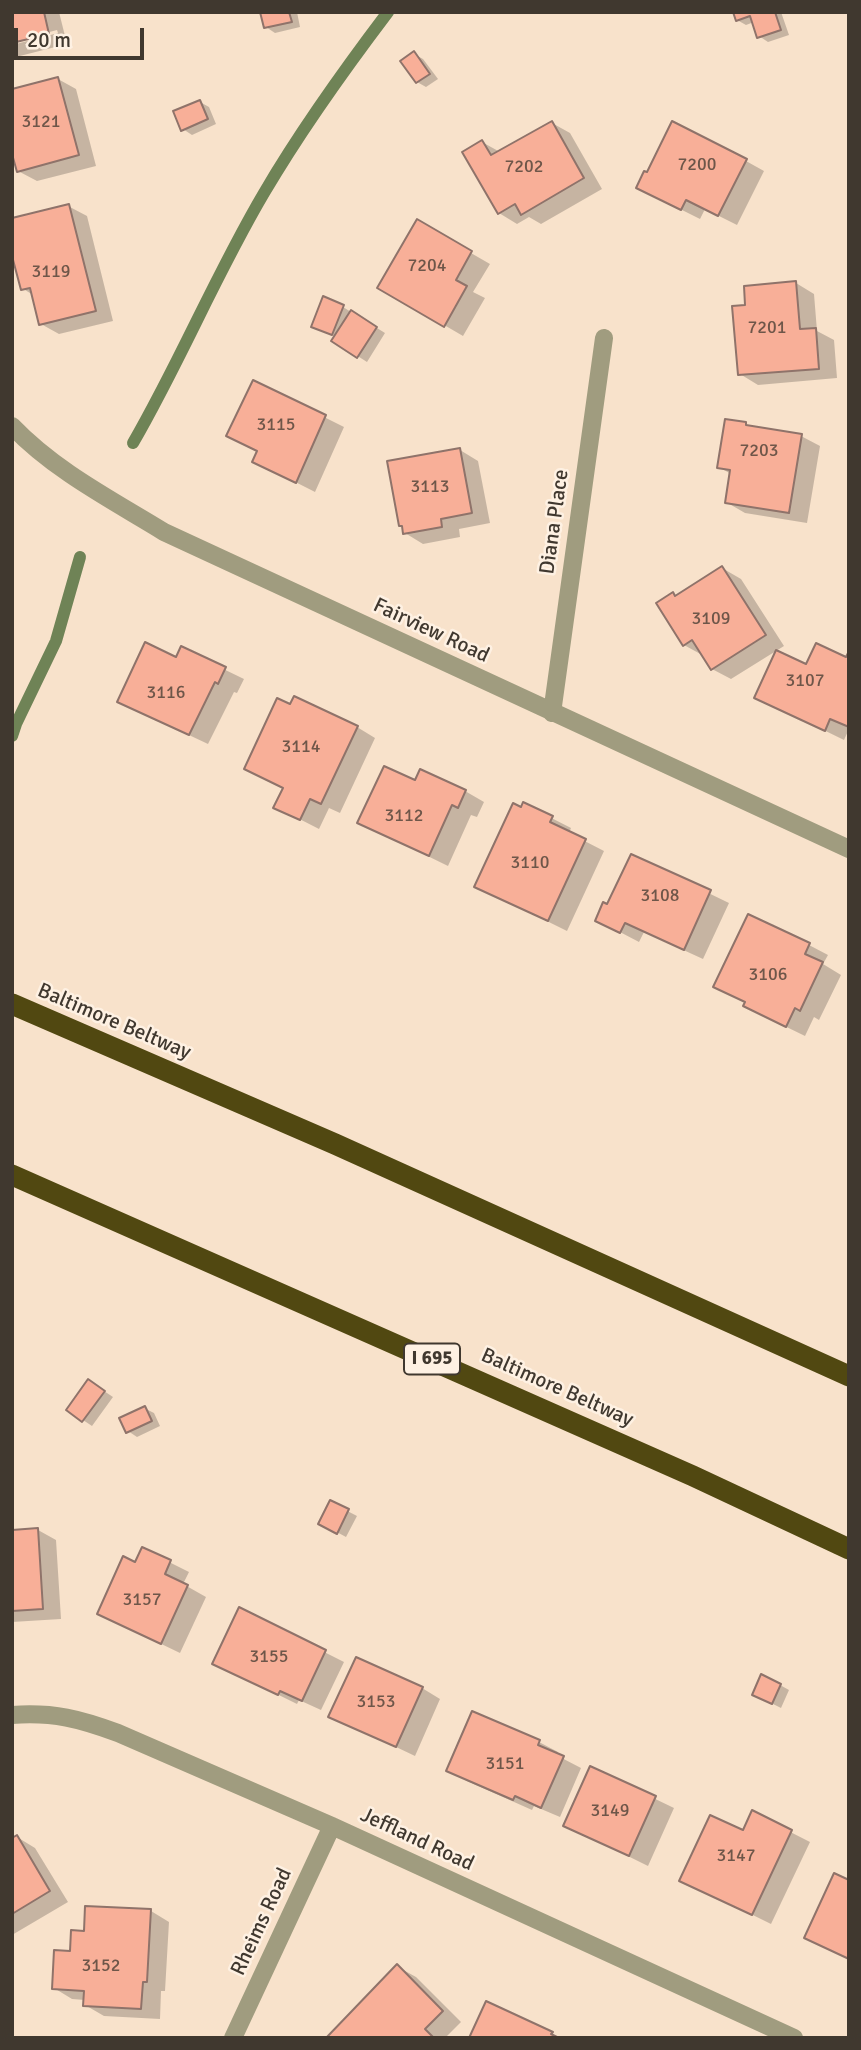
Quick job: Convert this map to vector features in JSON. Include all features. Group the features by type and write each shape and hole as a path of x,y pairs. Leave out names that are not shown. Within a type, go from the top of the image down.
{"highway":[{"name":"Baltimore Beltway","path":"12,1004 335,1144 849,1376"},
{"name":"Baltimore Beltway","path":"12,1175 668,1465 849,1549"}],"street":[{"name":"Diana Place","path":"552,713 604,338"},
{"name":"Fairview Road","path":"12,426 27,442 82,483 164,532 849,849"},
{"name":"Jeffland Road","path":"12,1715 41,1713 83,1720 118,1733 332,1826 794,2038"},
{"name":"Rheims Road","path":"233,2038 332,1826"}],"building":[{"path":"12,12 44,12 49,34 12,43"},
{"path":"260,12 289,12 292,22 264,28"},
{"path":"733,12 775,12 781,30 757,38 750,16 736,21"},
{"path":"414,51 430,74 416,83 400,61"},
{"path":"58,77 79,155 17,172 12,154 12,89"},
{"path":"200,100 208,119 181,131 173,111"},
{"path":"552,121 584,178 521,215 515,204 498,214 462,152 482,140 491,155"},
{"path":"672,121 747,159 718,216 686,200 681,210 636,188 644,171 647,172"},
{"path":"69,204 96,311 39,325 30,288 21,290 12,256 12,218"},
{"path":"417,219 472,251 456,280 467,286 444,327 377,288"},
{"path":"796,281 800,329 816,328 819,369 738,375 732,306 745,305 744,286"},
{"path":"323,296 344,305 332,335 311,327"},
{"path":"351,310 377,327 357,358 331,341"},
{"path":"253,380 326,415 296,483 252,462 257,451 226,436"},
{"path":"725,419 802,434 789,513 725,503 730,470 717,468"},
{"path":"460,448 472,513 441,519 442,527 403,534 402,526 399,526 387,461"},
{"path":"722,566 766,635 711,670 692,640 683,646 656,603 673,592 675,596"},
{"path":"145,642 176,657 181,646 226,667 218,684 215,682 189,735 117,702"},
{"path":"816,643 846,657 849,651 849,727 830,719 825,731 754,698 776,650 806,664"},
{"path":"294,696 358,726 321,804 310,799 300,820 273,808 283,788 244,769 277,698 290,704"},
{"path":"384,766 415,780 420,769 466,790 458,808 452,805 429,856 357,823"},
{"path":"523,802 553,816 550,822 586,839 548,921 474,887 513,803 521,807"},
{"path":"631,854 711,890 684,950 625,923 620,933 595,921 603,902 607,904"},
{"path":"748,914 810,943 805,954 823,962 800,1011 795,1008 786,1027 743,1006 745,1002 713,987"},
{"path":"88,1379 105,1391 82,1422 66,1410"},
{"path":"145,1406 152,1421 126,1433 119,1418"},
{"path":"330,1500 349,1509 337,1534 318,1524"},
{"path":"38,1528 43,1609 12,1611 12,1530"},
{"path":"142,1547 171,1560 165,1574 188,1585 161,1644 97,1614 123,1556 135,1562"},
{"path":"239,1607 326,1650 302,1701 280,1691 278,1695 212,1664"},
{"path":"356,1657 423,1687 396,1747 328,1717"},
{"path":"761,1674 781,1684 772,1704 752,1695"},
{"path":"472,1711 540,1740 538,1745 564,1756 541,1808 515,1796 513,1800 446,1771"},
{"path":"590,1766 656,1796 629,1856 563,1826"},
{"path":"752,1810 792,1830 752,1915 679,1881 710,1815 743,1830"},
{"path":"17,1835 50,1891 12,1914 12,1838"},
{"path":"834,1873 849,1880 849,1959 804,1938"},
{"path":"85,1906 151,1909 147,1982 143,1982 141,2009 83,2006 84,1991 52,1989 54,1950 70,1951 71,1930 84,1931"},
{"path":"397,1964 443,2011 425,2029 434,2038 326,2038"},
{"path":"486,2001 553,2032 551,2034 559,2038 469,2038"}],"waterway":[{"path":"133,443 264,193 323,101 388,12"},
{"path":"12,736 56,641 80,557"}]}
